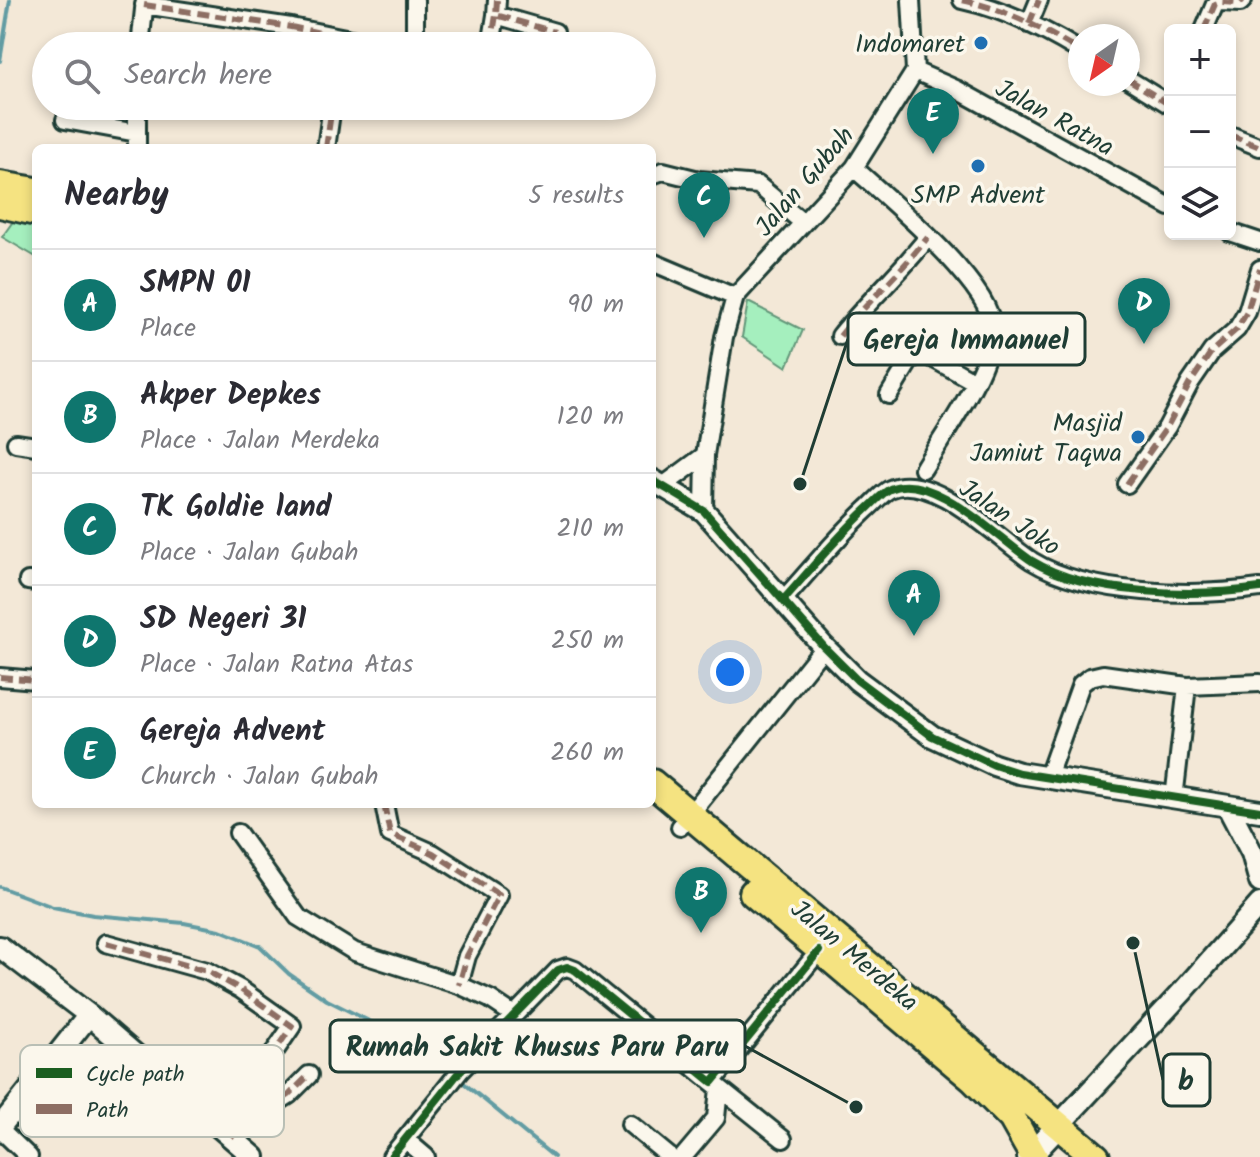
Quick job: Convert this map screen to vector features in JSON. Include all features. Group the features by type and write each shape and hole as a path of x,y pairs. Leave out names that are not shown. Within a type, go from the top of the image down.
{"main road":[{"path":"3,199 32,192"},
{"path":"3,199 32,210"},
{"name":"Jalan Merdeka","path":"656,788 684,822 819,951 973,1079 1012,1118 1032,1155"},
{"name":"Jalan Merdeka","path":"656,804 684,822 1096,1157"},
{"path":"1032,1155 1058,1126"}],"street":[{"path":"415,0 415,32"},
{"path":"911,0 915,71"},
{"path":"962,0 1029,24 1068,45"},
{"path":"1029,24 1039,0"},
{"path":"1207,24 1215,4 1240,3 1243,0"},
{"path":"141,32 144,3 309,32"},
{"path":"493,32 496,8 555,32"},
{"path":"290,32 291,27"},
{"name":"Jalan Gubah","path":"704,511 705,455 724,337 735,297 854,168 915,71"},
{"name":"Jalan Ratna","path":"915,71 956,89 1164,204"},
{"path":"1140,86 1164,101"},
{"path":"65,120 137,141 137,120"},
{"path":"327,144 330,120"},
{"path":"1236,137 1260,147"},
{"path":"854,168 928,237 979,291 993,325 990,345 975,382 923,469"},
{"path":"656,174 663,171 699,180 758,185 802,222"},
{"path":"1236,234 1260,242"},
{"path":"840,336 899,274 928,237"},
{"path":"656,264 735,297"},
{"path":"1127,484 1167,427 1190,383 1212,351 1237,329 1247,312 1260,269"},
{"path":"889,395 915,352 925,354 975,382"},
{"path":"16,443 32,445"},
{"path":"705,455 658,483 704,511 857,680 932,736 994,765 1047,779 1260,811"},
{"name":"Jalan Joko","path":"784,599 837,539 888,490 913,486 934,491 1033,561 1062,576 1127,588 1183,593 1220,594 1260,588"},
{"path":"684,822 824,647"},
{"path":"1047,779 1081,684 1090,677 1103,674 1187,686 1260,683"},
{"path":"0,677 32,680"},
{"path":"1174,799 1187,686"},
{"path":"1228,807 1252,853 1260,882"},
{"path":"385,808 390,834 433,853 499,895 467,956 459,985"},
{"path":"238,833 298,917 355,952 459,985 490,999 514,1015"},
{"path":"1058,1126 1260,904"},
{"path":"106,943 207,971 240,989 292,1026 279,1045"},
{"path":"0,947 124,1045"},
{"path":"683,1157 716,1118 716,1085 819,951"},
{"path":"391,1157 460,1071 558,970 567,967 575,970 783,1139"},
{"path":"65,1045 89,1015"},
{"path":"284,1098 309,1075"},
{"path":"20,1103 0,1128 29,1157"},
{"path":"630,1124 670,1157"},
{"path":"231,1137 254,1157"},
{"path":"406,1140 426,1157"}],"green space":[{"path":"14,220 32,221 32,255 2,237"},
{"path":"748,302 803,330 787,367 742,337"}],"waterway":[{"path":"0,61 10,0"},
{"path":"0,887 53,907 93,915 184,923 220,930 260,946 289,974 327,1000 379,1026 453,1074"},
{"path":"460,1080 554,1157"}],"marked path":[{"path":"497,0 496,15 555,32"},
{"path":"962,0 1023,21 1068,44"},
{"path":"1029,24 1039,0"},
{"path":"1207,24 1215,4 1240,3 1243,0"},
{"path":"144,5 291,27"},
{"path":"493,32 496,15"},
{"path":"290,32 291,27 316,32"},
{"path":"1140,86 1164,101"},
{"path":"327,144 330,120"},
{"path":"1236,137 1260,147"},
{"path":"840,336 928,237"},
{"path":"1127,484 1167,427 1190,383 1212,351 1237,329 1247,312 1260,269"},
{"path":"0,677 32,680"},
{"path":"385,808 390,834 433,853 499,895 467,956 459,985"},
{"path":"106,943 207,971 240,989 292,1026 279,1045"},
{"path":"284,1098 309,1075"}],"cycle path":[{"path":"656,482 704,511 857,680 932,736 994,765 1019,773 1260,811"},
{"path":"784,599 881,496 890,489 907,486 926,489 945,498 1032,561 1056,573 1083,581 1175,593 1260,588"},
{"path":"391,1157 460,1071 558,970 567,967 575,970 712,1082 819,951"}],"place":[{"name":"Indomaret","path":"981,43"},
{"name":"Gereja Advent","path":"933,154"},
{"name":"SMP Advent","path":"978,166"},
{"name":"TK Goldie land","path":"704,238"},
{"name":"SD Negeri 31","path":"1144,344"},
{"name":"Masjid Jamiut Taqwa","path":"1138,437"},
{"name":"Gereja Immanuel","path":"800,484"},
{"name":"SMPN 01","path":"914,636"},
{"name":"Akper Depkes","path":"701,933"},
{"name":"b","path":"1133,943"},
{"name":"Rumah Sakit Khusus Paru Paru","path":"856,1107"}]}
